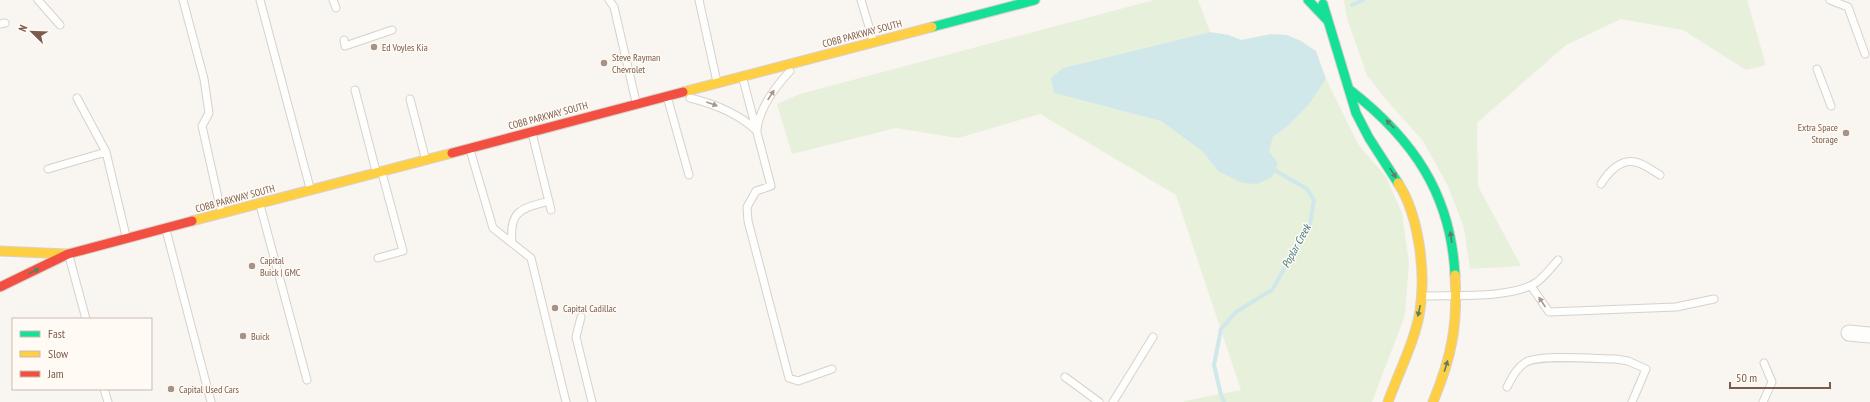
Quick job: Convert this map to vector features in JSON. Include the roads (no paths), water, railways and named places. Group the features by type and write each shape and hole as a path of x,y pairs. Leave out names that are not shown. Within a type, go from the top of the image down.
{"main road":[{"name":"COBB PARKWAY SOUTH","path":"0,287 68,254 717,82 1035,0"},
{"path":"1308,0 1327,18"},
{"path":"1322,0 1356,113 1369,138 1394,174 1412,210 1418,236 1421,256 1420,311 1388,402"},
{"path":"1327,18 1328,0"},
{"path":"1350,90 1371,104 1395,129 1420,161 1433,183 1442,203 1450,231 1456,295 1456,312 1451,349 1433,402"},
{"name":"COBB PARKWAY SOUTH","path":"1,248 68,254"}],"street":[{"path":"1849,333 1870,335"}],"lane":[{"path":"38,0 60,25"},
{"path":"183,0 204,79 209,113 202,126 222,213"},
{"path":"260,0 310,190"},
{"path":"333,0 336,8"},
{"path":"609,0 614,7 636,104"},
{"path":"699,0 717,82"},
{"path":"861,0 873,42"},
{"path":"1830,0 1848,7 1865,54"},
{"path":"344,40 345,46 392,30"},
{"path":"757,131 761,113 768,101 783,79 799,61"},
{"path":"1816,69 1831,106"},
{"path":"742,76 771,186 756,191 747,207 748,221 790,378 798,381 832,369"},
{"path":"355,90 402,251 378,258"},
{"path":"689,174 670,95 704,101 729,110 757,131"},
{"path":"77,98 106,152 126,238"},
{"path":"410,99 425,160"},
{"path":"532,131 551,210"},
{"path":"470,148 493,228 530,258 566,402"},
{"path":"48,169 106,152"},
{"path":"1601,184 1609,172 1621,164 1635,162 1660,175"},
{"path":"512,243 510,226 516,214 526,207 549,201"},
{"path":"260,203 307,380"},
{"path":"165,228 211,402"},
{"path":"68,254 86,318"},
{"path":"1421,296 1516,291 1531,286 1545,276 1558,260"},
{"path":"1531,286 1548,312 1584,312 1676,307 1714,299"},
{"path":"581,317 576,337 592,402"},
{"path":"1113,402 1153,337"},
{"path":"1508,388 1514,373 1525,362 1538,359 1616,359 1646,369 1632,402"},
{"path":"1763,402 1772,382 1764,363"},
{"path":"1065,377 1099,402"},
{"path":"104,390 108,402"}],"water":[{"path":"1210,32 1229,35 1241,40 1271,34 1287,35 1301,41 1316,51 1326,79 1310,103 1288,126 1273,137 1269,151 1278,164 1272,177 1257,184 1243,183 1218,171 1203,152 1161,121 1054,93 1051,78 1063,68"}],"waterway":[{"name":"Poplar Creek","path":"1352,5 1363,0"},
{"name":"Poplar Creek","path":"1224,402 1214,365 1221,329 1236,312 1272,290 1310,224 1314,200 1307,189 1271,168"}],"place":[{"name":"Ed Voyles Kia","path":"374,47"},
{"name":"Steve Rayman Chevrolet","path":"604,63"},
{"name":"Extra Space Storage","path":"1846,133"},
{"name":"Capital Buick | GMC","path":"252,266"},
{"name":"Capital Cadillac","path":"555,308"},
{"name":"Buick","path":"243,336"},
{"name":"Capital Used Cars","path":"171,389"}]}
